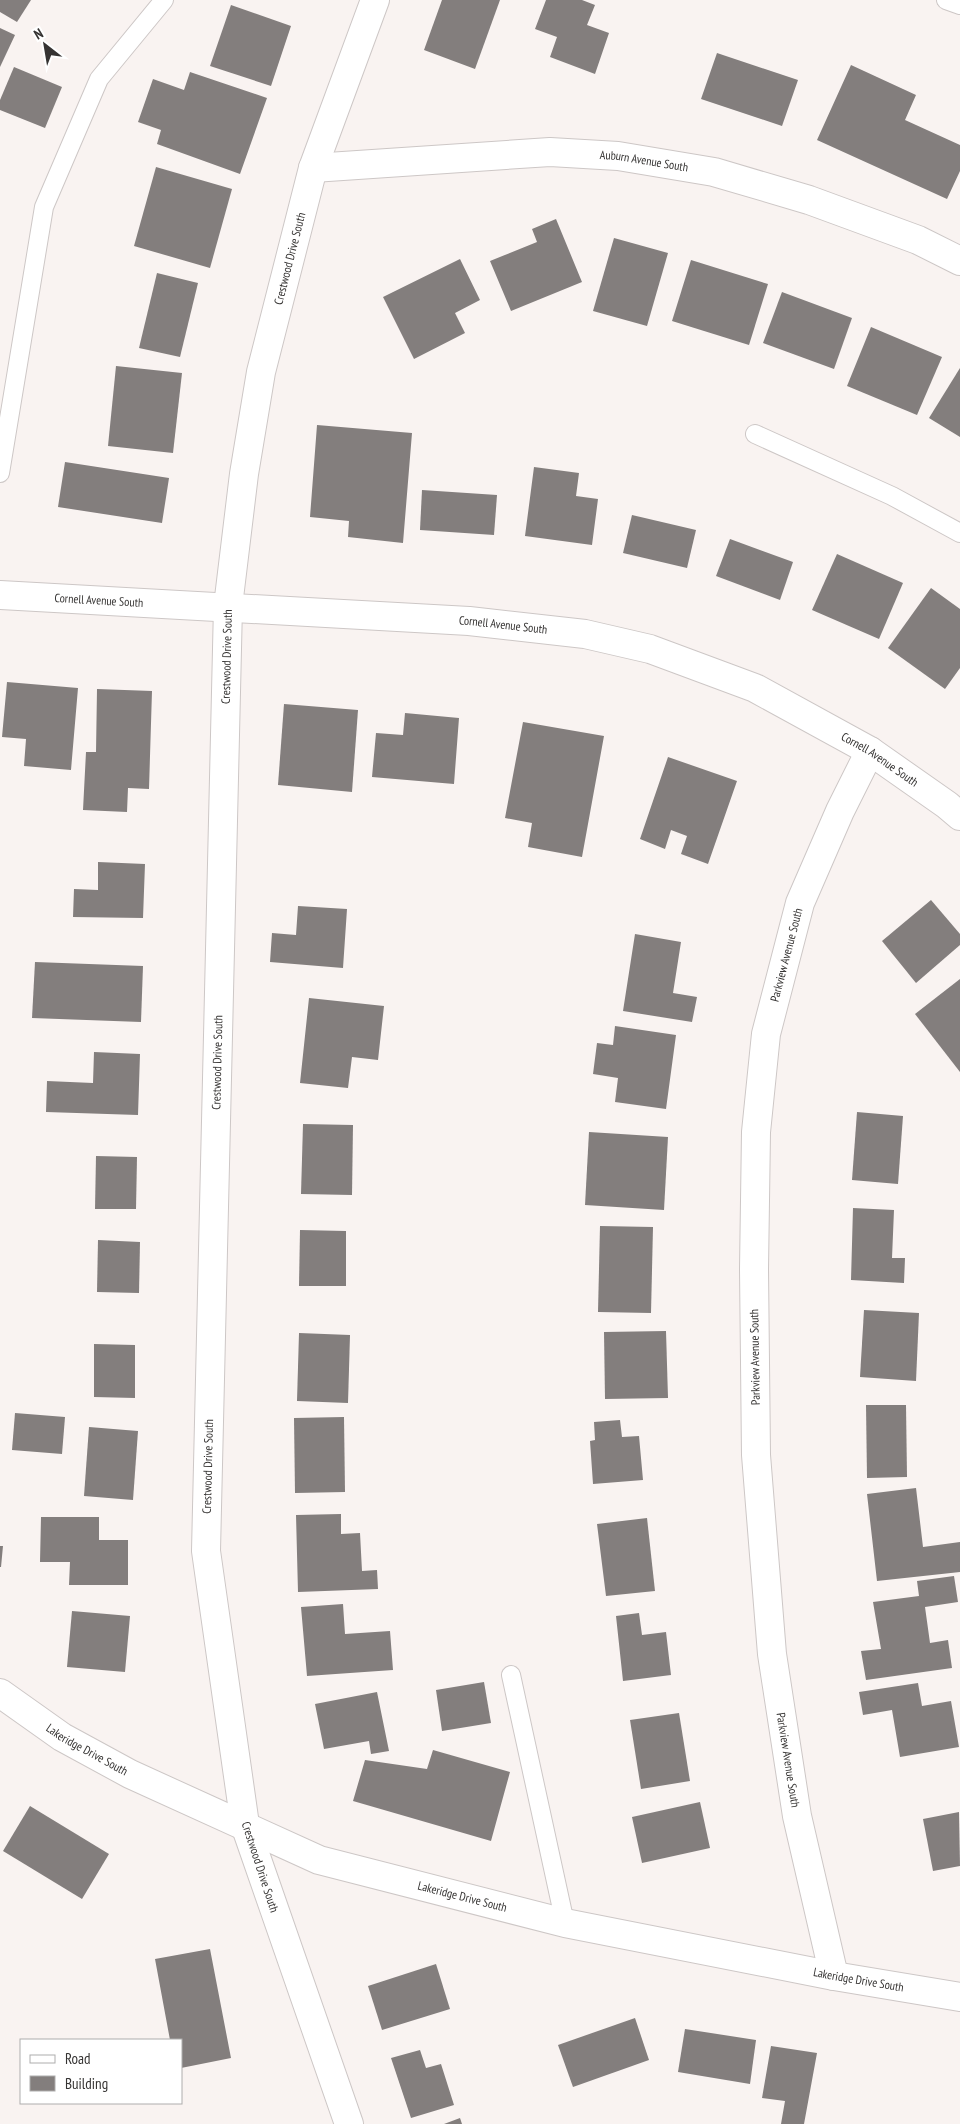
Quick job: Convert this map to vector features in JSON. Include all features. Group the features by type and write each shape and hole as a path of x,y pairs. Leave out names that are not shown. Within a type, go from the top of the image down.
{"street":[{"name":"Crestwood Drive South","path":"349,2124 245,1825 206,1552 228,606 244,474 261,372 313,168 375,0"},
{"name":"Auburn Avenue South","path":"313,168 550,152 618,156 714,172 809,200 918,240 960,261"},
{"name":"Cornell Avenue South","path":"0,595 228,606 469,621 585,634 650,649 755,688 870,751 960,816"},
{"name":"Parkview Avenue South","path":"834,1976 797,1816 772,1654 756,1455 754,1269 756,1132 766,1034 800,903 840,811 870,751"},
{"name":"Lakeridge Drive South","path":"0,1693 62,1737 130,1774 319,1860 566,1923 834,1976 960,1997"}],"lane":[{"path":"0,473 44,207 98,80 164,0"},
{"path":"946,0 960,5"},
{"path":"756,434 892,496 960,533"},
{"path":"511,1675 566,1923"}],"building":[{"path":"0,0 31,0 17,22 0,12"},
{"path":"442,0 500,0 475,69 424,50"},
{"path":"546,0 582,0 595,5 587,25 609,33 595,74 550,57 557,37 535,29"},
{"path":"231,5 291,26 271,86 210,66"},
{"path":"0,28 15,35 0,67"},
{"path":"717,53 798,80 782,126 701,99"},
{"path":"851,65 916,95 905,120 960,145 960,171 947,199 817,140"},
{"path":"14,67 62,87 45,128 0,110 0,100"},
{"path":"190,72 267,98 240,174 157,144 161,130 138,122 153,79 184,90"},
{"path":"156,167 232,189 210,268 134,246"},
{"path":"556,219 582,282 511,311 490,261 537,242 532,229"},
{"path":"614,238 668,253 647,326 593,311"},
{"path":"460,259 480,300 455,313 465,333 414,359 383,297"},
{"path":"691,260 768,284 749,345 672,321"},
{"path":"157,273 198,283 180,357 139,348"},
{"path":"782,292 852,318 834,369 763,343"},
{"path":"871,327 942,357 917,415 847,386"},
{"path":"116,366 182,373 173,453 108,446"},
{"path":"960,368 960,437 929,418"},
{"path":"317,425 412,433 403,543 348,537 349,521 310,517"},
{"path":"65,462 169,478 162,523 58,507"},
{"path":"534,467 579,473 576,496 598,499 592,545 525,536"},
{"path":"422,490 497,495 494,535 420,530"},
{"path":"632,515 696,530 687,568 623,553"},
{"path":"730,539 793,562 780,600 716,576"},
{"path":"837,554 903,583 879,639 812,610"},
{"path":"931,588 960,609 960,668 945,689 888,648"},
{"path":"7,682 78,688 71,770 24,766 26,739 2,737"},
{"path":"97,689 152,691 149,789 128,788 127,812 83,810 86,752 96,752"},
{"path":"284,704 358,710 352,792 278,785"},
{"path":"405,713 459,718 454,784 372,777 376,733 403,735"},
{"path":"523,722 604,736 582,857 528,847 532,823 505,818"},
{"path":"668,757 737,781 708,864 681,854 687,836 671,830 665,849 640,839"},
{"path":"98,862 145,864 143,918 73,917 74,889 98,890"},
{"path":"931,900 960,934 960,945 916,983 882,941"},
{"path":"298,906 347,909 343,968 270,962 272,933 296,935"},
{"path":"635,934 681,942 673,993 697,997 692,1022 623,1011"},
{"path":"35,962 143,966 141,1022 32,1018"},
{"path":"960,979 960,1072 915,1014"},
{"path":"309,998 384,1006 378,1060 352,1057 348,1088 300,1083"},
{"path":"615,1026 676,1035 666,1109 615,1102 618,1078 593,1074 597,1043 613,1045"},
{"path":"94,1052 140,1054 138,1115 46,1112 47,1081 93,1083"},
{"path":"857,1112 903,1116 898,1184 852,1180"},
{"path":"303,1124 353,1125 352,1195 301,1194"},
{"path":"589,1132 668,1137 664,1210 585,1205"},
{"path":"96,1156 137,1157 136,1209 95,1209"},
{"path":"853,1208 894,1210 892,1258 905,1258 904,1283 851,1280"},
{"path":"600,1226 653,1227 651,1313 598,1312"},
{"path":"300,1230 346,1231 346,1286 299,1286"},
{"path":"98,1240 140,1242 139,1293 97,1292"},
{"path":"864,1310 919,1313 916,1381 860,1377"},
{"path":"666,1331 668,1398 605,1399 604,1332"},
{"path":"299,1333 350,1335 348,1403 297,1401"},
{"path":"94,1344 135,1345 135,1398 94,1397"},
{"path":"866,1405 906,1405 907,1477 867,1478"},
{"path":"15,1413 65,1417 62,1454 12,1450"},
{"path":"344,1417 345,1492 295,1493 294,1418"},
{"path":"620,1420 622,1437 639,1436 643,1480 593,1484 590,1441 595,1440 594,1422"},
{"path":"89,1427 138,1431 133,1500 84,1496"},
{"path":"916,1488 923,1547 960,1542 960,1572 877,1581 867,1494"},
{"path":"341,1514 341,1534 360,1533 362,1571 377,1570 378,1589 298,1592 296,1515"},
{"path":"41,1517 99,1517 99,1540 128,1540 128,1585 69,1585 70,1562 40,1562"},
{"path":"647,1518 655,1591 606,1596 597,1524"},
{"path":"0,1546 3,1546 1,1567 0,1567"},
{"path":"954,1576 958,1602 925,1607 930,1643 948,1640 952,1668 866,1680 861,1651 881,1649 873,1602 919,1596 917,1581"},
{"path":"343,1604 345,1634 390,1631 393,1670 307,1676 301,1607"},
{"path":"72,1611 130,1616 125,1672 67,1667"},
{"path":"639,1613 642,1635 666,1632 671,1675 623,1681 616,1616"},
{"path":"484,1682 491,1723 442,1731 436,1690"},
{"path":"918,1683 922,1706 951,1701 959,1747 900,1757 892,1710 863,1715 859,1692"},
{"path":"377,1692 389,1751 371,1754 369,1741 324,1749 315,1704"},
{"path":"679,1713 690,1781 641,1789 630,1720"},
{"path":"433,1750 510,1772 491,1841 353,1801 365,1760 427,1769"},
{"path":"700,1802 710,1848 642,1863 632,1817"},
{"path":"30,1806 109,1854 82,1899 3,1851"},
{"path":"959,1812 960,1866 933,1871 923,1819"},
{"path":"210,1949 231,2058 182,2068 182,2039 170,2039 155,1959"},
{"path":"436,1964 450,2009 382,2030 368,1986"},
{"path":"635,2018 649,2060 573,2087 558,2045"},
{"path":"685,2029 756,2040 750,2084 678,2072"},
{"path":"771,2046 817,2053 804,2124 781,2124 785,2101 762,2098"},
{"path":"420,2050 426,2068 441,2064 454,2105 411,2118 391,2058"},
{"path":"460,2118 462,2124 444,2124"}]}
